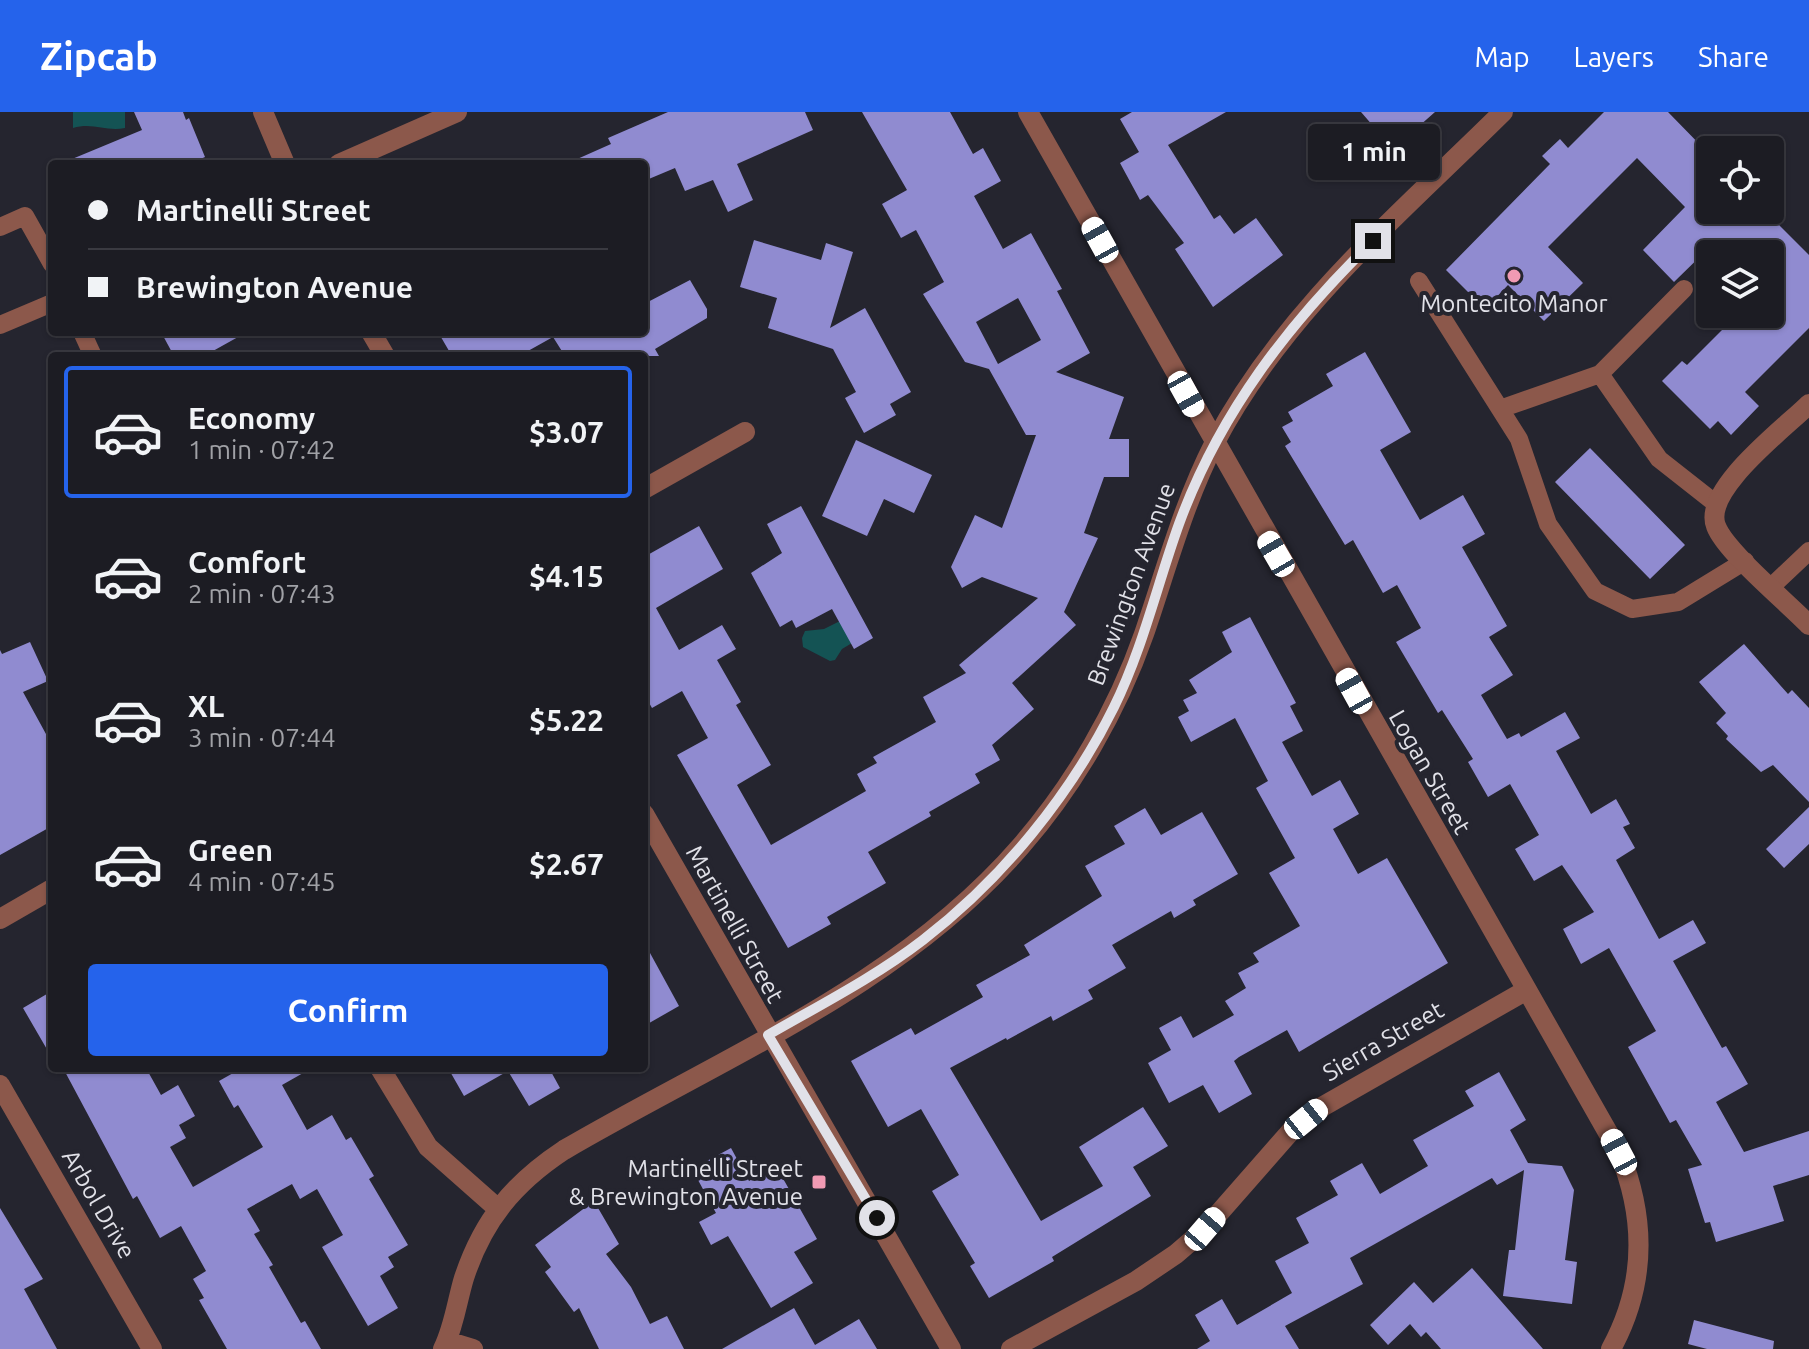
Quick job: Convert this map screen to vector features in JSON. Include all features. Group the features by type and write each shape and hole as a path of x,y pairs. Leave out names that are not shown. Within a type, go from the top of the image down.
{"street":[{"path":"263,112 283,160"},
{"path":"348,160 457,112"},
{"name":"Logan Street","path":"1028,112 1525,991 1604,1124 1628,1175 1635,1199 1639,1267 1626,1320 1611,1349"},
{"name":"Brewington Avenue","path":"445,1345 473,1253 497,1208 518,1184 564,1150 886,966 924,940 989,881 1052,806 1098,736 1123,685 1179,524 1214,444 1262,365 1329,284 1503,112"},
{"path":"1809,404 1734,476 1715,503 1716,527 1809,625"},
{"path":"648,487 745,432"},
{"name":"Martinelli Street","path":"648,821 951,1349"},
{"path":"0,919 48,891"},
{"name":"Sierra Street","path":"1011,1349 1136,1281 1176,1254 1205,1229 1291,1131 1320,1108 1525,991"},
{"path":"382,1072 428,1147 497,1208"},
{"name":"Arbol Drive","path":"0,1085 152,1349"},
{"path":"445,1345 473,1349"}],"lane":[{"path":"0,227 25,216 48,257"},
{"path":"1419,281 1519,439 1548,524 1595,591 1632,609 1678,602 1745,561"},
{"path":"1500,409 1600,374 1684,289"},
{"path":"0,325 48,305"},
{"path":"1600,374 1659,459 1715,503"},
{"path":"1771,587 1809,551"}],"shaded area":[{"path":"73,112 125,112 125,128 73,128"},
{"path":"842,620 852,643 842,649 835,660 830,661 803,647 805,631 824,629"}],"building":[{"path":"134,112 183,112 186,120 189,118 205,157 198,160 70,160 142,130"},
{"path":"668,112 805,112 813,130 737,164 753,200 728,212 713,180 685,191 675,168 648,179 648,160 575,160 611,144 608,138"},
{"path":"862,112 950,112 973,154 983,148 1001,181 974,196 1003,249 1031,233 1062,289 1057,291 1090,353 1056,372 1124,397 1109,439 1129,439 1129,477 1104,477 1084,533 1098,538 1064,612 1076,625 1012,683 1034,709 992,745 1000,760 975,774 980,783 868,852 886,883 827,917 831,924 788,948 677,755 708,738 682,691 652,708 648,701 648,555 699,526 723,569 656,608 679,650 722,625 736,649 717,660 741,702 736,705 771,765 737,785 771,845 866,791 857,774 877,763 873,757 936,722 923,697 966,673 959,665 1038,598 982,577 962,588 951,567 975,515 1002,528 1036,435 1026,435 989,369 965,362 923,294 944,282 916,230 901,238 882,204 907,190","holes":["1018,298 1041,340 998,364 976,322"]},
{"path":"1132,112 1226,112 1168,145 1214,219 1220,215 1234,234 1256,218 1283,255 1213,307 1175,249 1184,243 1148,195 1140,200 1120,163 1139,152 1120,119"},
{"path":"1361,112 1435,112 1393,149"},
{"name":"Montecito Manor","path":"1604,112 1668,112 1696,141 1696,224 1778,224 1809,255 1809,328 1745,392 1759,406 1731,435 1718,421 1710,429 1662,381 1682,361 1687,365 1724,328 1784,328 1784,240 1696,240 1696,261 1674,282 1643,250 1685,207 1637,158 1548,247 1583,283 1544,321 1508,285 1485,309 1446,270 1550,164 1542,156 1560,139 1568,148"},
{"path":"754,240 821,260 826,243 853,252 830,328 865,308 911,392 890,404 896,415 864,433 845,398 856,392 833,349 768,328 777,298 740,287"},
{"path":"690,280 707,309 707,318 655,349 659,356 648,356 648,352 562,352 553,337 526,352 450,352 440,336 648,336 648,302"},
{"path":"163,336 240,336 211,352 172,352"},
{"path":"1365,352 1411,432 1380,450 1420,520 1463,495 1485,534 1462,547 1507,626 1489,637 1513,675 1481,695 1507,739 1519,733 1521,737 1565,712 1580,738 1556,751 1591,814 1616,799 1630,824 1623,827 1635,848 1616,860 1659,939 1693,920 1706,943 1673,961 1722,1048 1726,1046 1748,1084 1716,1102 1744,1152 1809,1131 1809,1175 1773,1186 1784,1221 1716,1242 1710,1222 1705,1223 1688,1169 1702,1165 1676,1120 1670,1123 1628,1047 1656,1031 1609,948 1581,964 1563,929 1594,912 1562,865 1534,881 1515,849 1539,835 1510,784 1488,797 1468,762 1473,759 1442,710 1438,713 1396,642 1421,628 1397,585 1383,593 1353,540 1345,545 1285,446 1291,442 1282,427 1293,421 1288,412 1333,386 1326,374"},
{"path":"856,440 932,475 914,513 884,499 867,536 822,516"},
{"path":"1590,448 1685,545 1650,579 1555,482"},
{"path":"801,506 873,638 854,649 832,609 796,628 792,620 780,627 751,573 782,553 767,524"},
{"path":"1250,617 1296,703 1290,706 1303,731 1282,742 1312,796 1340,780 1359,814 1333,829 1358,874 1387,858 1448,963 1299,1052 1287,1030 1239,1057 1234,1061 1252,1094 1219,1113 1203,1085 1169,1103 1148,1063 1171,1050 1159,1028 1181,1016 1193,1038 1234,1015 1225,1001 1246,988 1238,973 1259,962 1253,953 1300,926 1269,873 1295,858 1256,788 1268,781 1235,718 1191,742 1178,717 1189,711 1183,700 1197,693 1189,680 1232,652 1222,632"},
{"path":"30,642 48,681 23,692 48,738 48,828 0,855 0,650 2,654"},
{"path":"1744,644 1788,694 1792,690 1809,708 1809,802 1773,765 1761,772 1726,739 1728,736 1716,723 1726,713 1699,682"},
{"path":"1809,807 1809,844 1784,868 1766,849"},
{"path":"1145,808 1161,835 1202,812 1238,874 1193,900 1196,905 1174,918 1171,911 1112,945 1126,968 1088,990 1093,999 1053,1021 1051,1016 950,1068 1041,1221 1103,1186 1079,1147 1143,1107 1168,1146 1133,1167 1151,1196 1052,1257 1054,1261 989,1298 970,1266 975,1263 932,1191 959,1175 921,1109 888,1127 851,1061 911,1028 915,1035 983,997 976,985 1030,955 1024,945 1102,896 1085,866 1125,844 1114,826"},
{"path":"648,949 679,1006 648,1024"},
{"path":"48,993 48,1051 23,1008"},
{"path":"65,1072 148,1072 161,1095 178,1085 195,1116 179,1125 186,1138 170,1147 193,1187 263,1147 238,1105 234,1108 219,1081 235,1072 305,1072 282,1085 307,1130 332,1115 346,1140 351,1137 374,1176 369,1179 408,1245 388,1257 394,1267 380,1276 398,1308 368,1326 322,1247 343,1235 317,1189 300,1199 292,1184 247,1209 260,1231 254,1234 273,1265 269,1267 301,1323 305,1321 321,1349 227,1349 199,1300 204,1298 193,1279 206,1271 181,1226 160,1238 137,1196 133,1199"},
{"path":"450,1072 506,1072 464,1096"},
{"path":"509,1072 551,1072 560,1088 529,1106"},
{"path":"1499,1072 1526,1120 1510,1130 1528,1163 1562,1166 1574,1190 1565,1260 1577,1262 1572,1304 1503,1296 1509,1250 1515,1250 1524,1170 1497,1185 1492,1178 1350,1258 1363,1284 1285,1326 1299,1349 1197,1349 1210,1341 1195,1315 1222,1299 1237,1325 1292,1293 1275,1261 1309,1243 1296,1218 1338,1195 1330,1181 1362,1163 1380,1194 1428,1166 1413,1140 1474,1106 1465,1091"},
{"path":"731,1148 749,1181 776,1166 817,1239 794,1252 813,1283 771,1308 728,1236 711,1245 699,1222 716,1213 692,1169"},
{"path":"594,1201 619,1244 606,1254 631,1287 650,1324 667,1316 684,1349 599,1349 579,1308 574,1312 545,1272 551,1267 535,1245"},
{"path":"0,1208 43,1279 24,1289 57,1349 0,1349"},
{"path":"1472,1268 1543,1349 1441,1349 1426,1332 1421,1337 1410,1324 1388,1345 1370,1325 1414,1282 1433,1303"},
{"path":"794,1308 815,1345 859,1319 877,1349 722,1349"},
{"path":"1694,1320 1774,1341 1773,1349 1707,1349 1688,1344"}],"place":[{"name":"Montecito Manor","path":"1514,276"},
{"name":"Martinelli Street & Brewington Avenue","path":"819,1182"}],"route":[{"path":"877,1218 768,1035 886,966 924,940 989,881 1052,806 1077,771 1113,707 1143,636 1179,524 1214,444 1237,403 1292,325 1373,241"}]}
